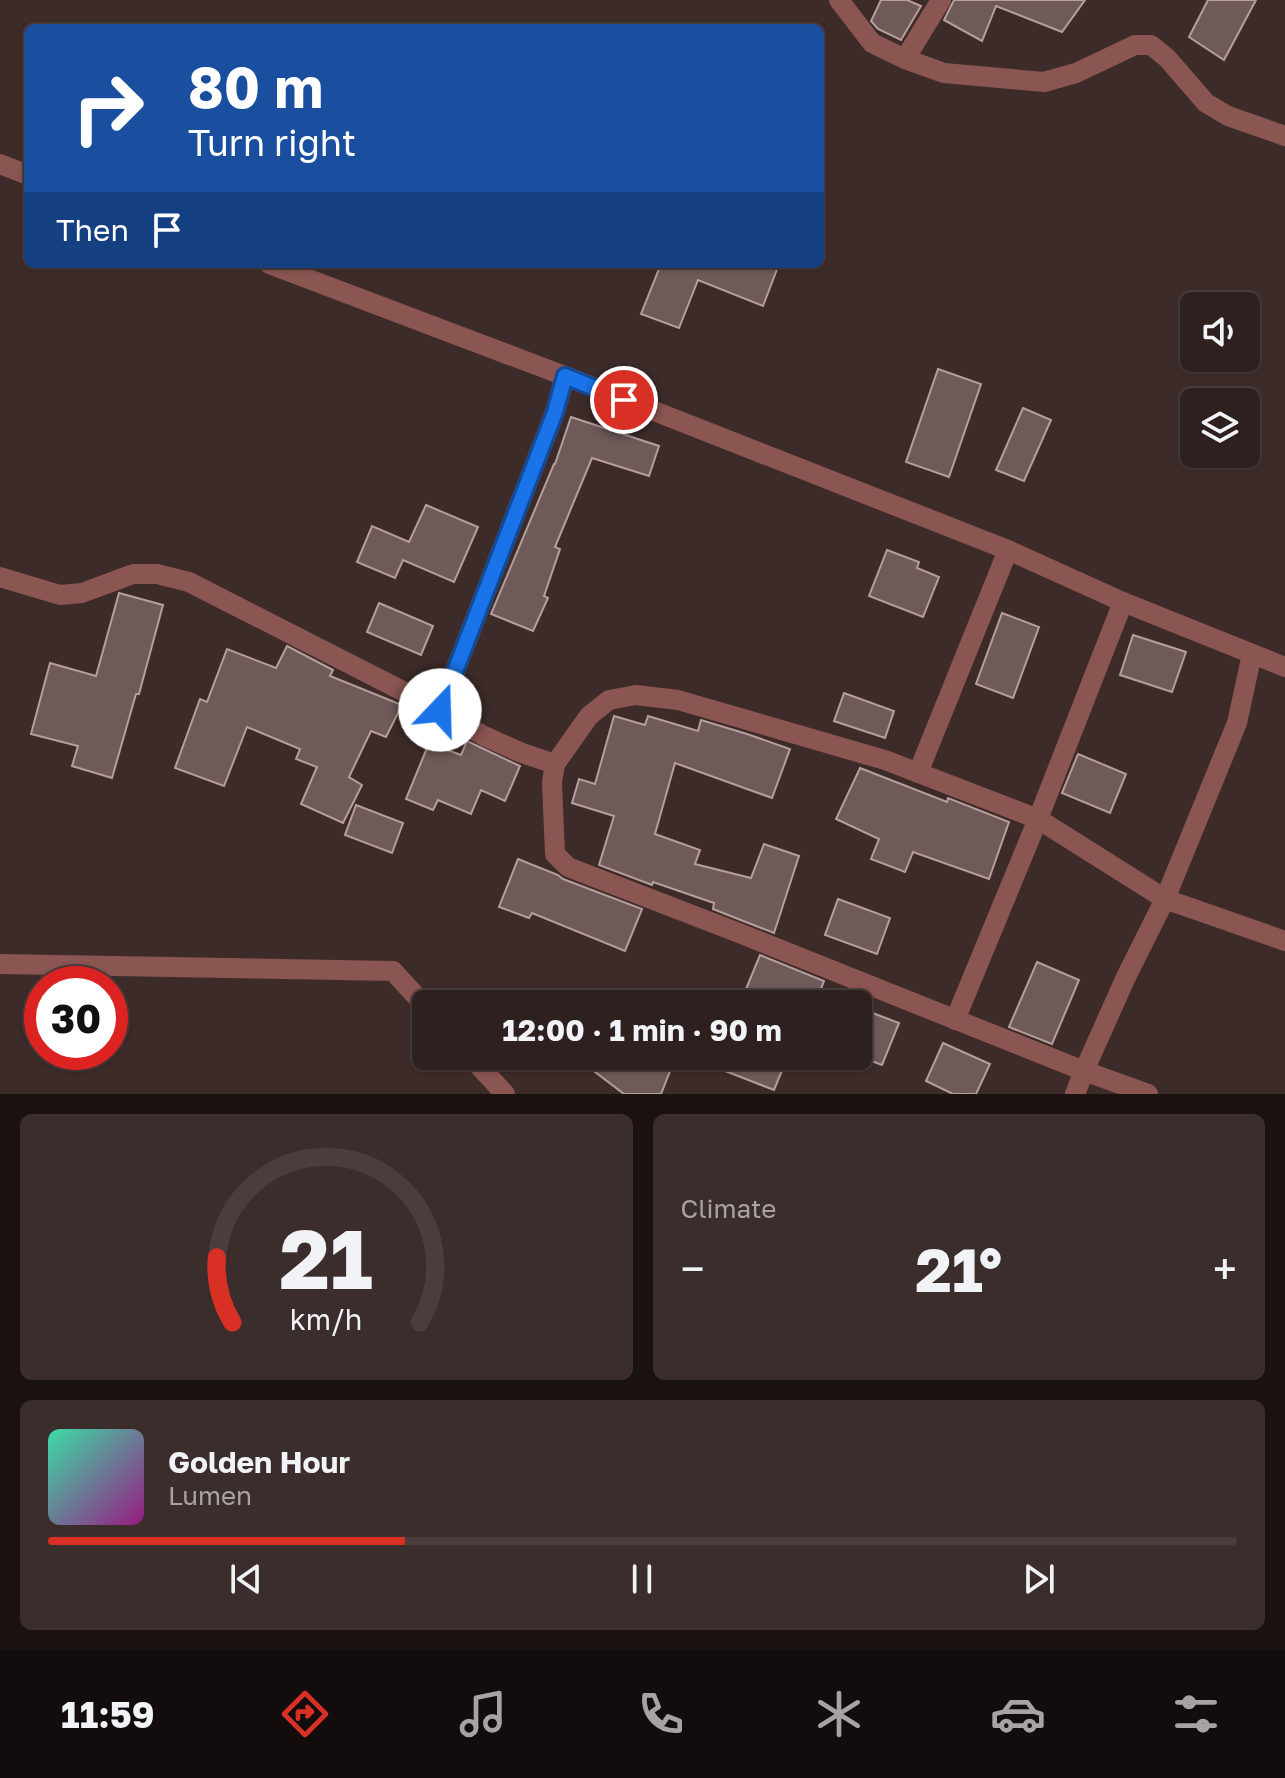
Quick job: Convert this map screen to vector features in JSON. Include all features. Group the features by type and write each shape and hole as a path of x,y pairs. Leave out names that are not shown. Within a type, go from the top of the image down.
{"street":[{"path":"839,0 872,43 944,73 1044,82 1076,73 1135,45 1151,45 1167,58 1206,103 1228,116 1285,136"},
{"path":"905,59 941,0"},
{"path":"0,164 24,173"},
{"path":"280,268 1008,550 1123,602 1285,667"},
{"path":"440,710 555,412 565,376"},
{"path":"918,773 1008,550"},
{"path":"0,577 60,595 82,593 133,574 157,574 189,582 440,710 484,736 555,764"},
{"path":"955,1020 1123,602"},
{"path":"1075,1094 1126,977 1165,899 1237,723 1252,654"},
{"path":"1148,1094 568,867 555,854 552,782 555,764 589,716 609,700 636,695 678,700 885,760 1038,819 1165,899 1285,941"},
{"path":"0,964 393,971 412,992"},
{"path":"483,1070 505,1094"}],"building":[{"path":"881,0 907,0 921,6 901,40 878,29 871,21"},
{"path":"954,0 1085,0 1062,32 996,6 982,41 944,20"},
{"path":"1208,0 1256,0 1224,60 1189,37"},
{"path":"659,268 777,268 763,306 698,280 679,328 641,314"},
{"path":"938,369 981,384 949,477 906,462"},
{"path":"1023,408 1051,420 1024,481 996,470"},
{"path":"571,417 659,446 649,476 592,458 555,547 560,549 544,596 548,598 533,631 491,614 555,464"},
{"path":"426,505 478,527 454,582 403,560 395,578 357,562 372,526 409,542"},
{"path":"887,550 919,562 917,568 939,577 923,617 869,596"},
{"path":"119,593 163,605 112,778 72,766 78,746 31,734 50,663 96,676"},
{"path":"379,603 433,626 421,655 367,632"},
{"path":"1002,613 1039,627 1013,698 976,684"},
{"path":"1133,635 1186,652 1172,692 1120,675"},
{"path":"287,646 333,670 330,676 402,705 386,737 371,731 349,777 362,785 343,823 301,804 317,767 296,759 300,749 247,727 224,786 175,768 200,699 207,702 227,649 276,668"},
{"path":"844,693 894,711 885,738 834,721"},
{"path":"614,716 645,725 648,716 698,731 701,720 790,749 772,798 675,763 655,834 700,850 695,864 751,878 764,844 799,856 774,933 713,909 714,903 599,865 614,816 572,803 579,779 595,784"},
{"path":"467,741 520,766 505,801 481,790 471,814 438,800 433,810 406,799 429,743 461,755"},
{"path":"1078,754 1126,774 1110,813 1062,793"},
{"path":"860,768 1009,822 989,879 913,852 905,872 871,859 879,839 836,819"},
{"path":"356,805 403,823 392,853 345,835"},
{"path":"518,859 642,909 625,951 532,913 529,918 499,907"},
{"path":"838,899 890,918 877,954 825,935"},
{"path":"760,955 824,981 820,990 746,989"},
{"path":"1037,962 1079,980 1052,1044 1009,1027"},
{"path":"872,1013 899,1023 882,1065 872,1061"},
{"path":"943,1043 990,1064 976,1094 953,1094 926,1081"},
{"path":"592,1070 670,1070 661,1094 624,1094"},
{"path":"723,1070 782,1070 774,1090"}],"route":[{"path":"440,710 555,412 565,376 624,400"}]}
